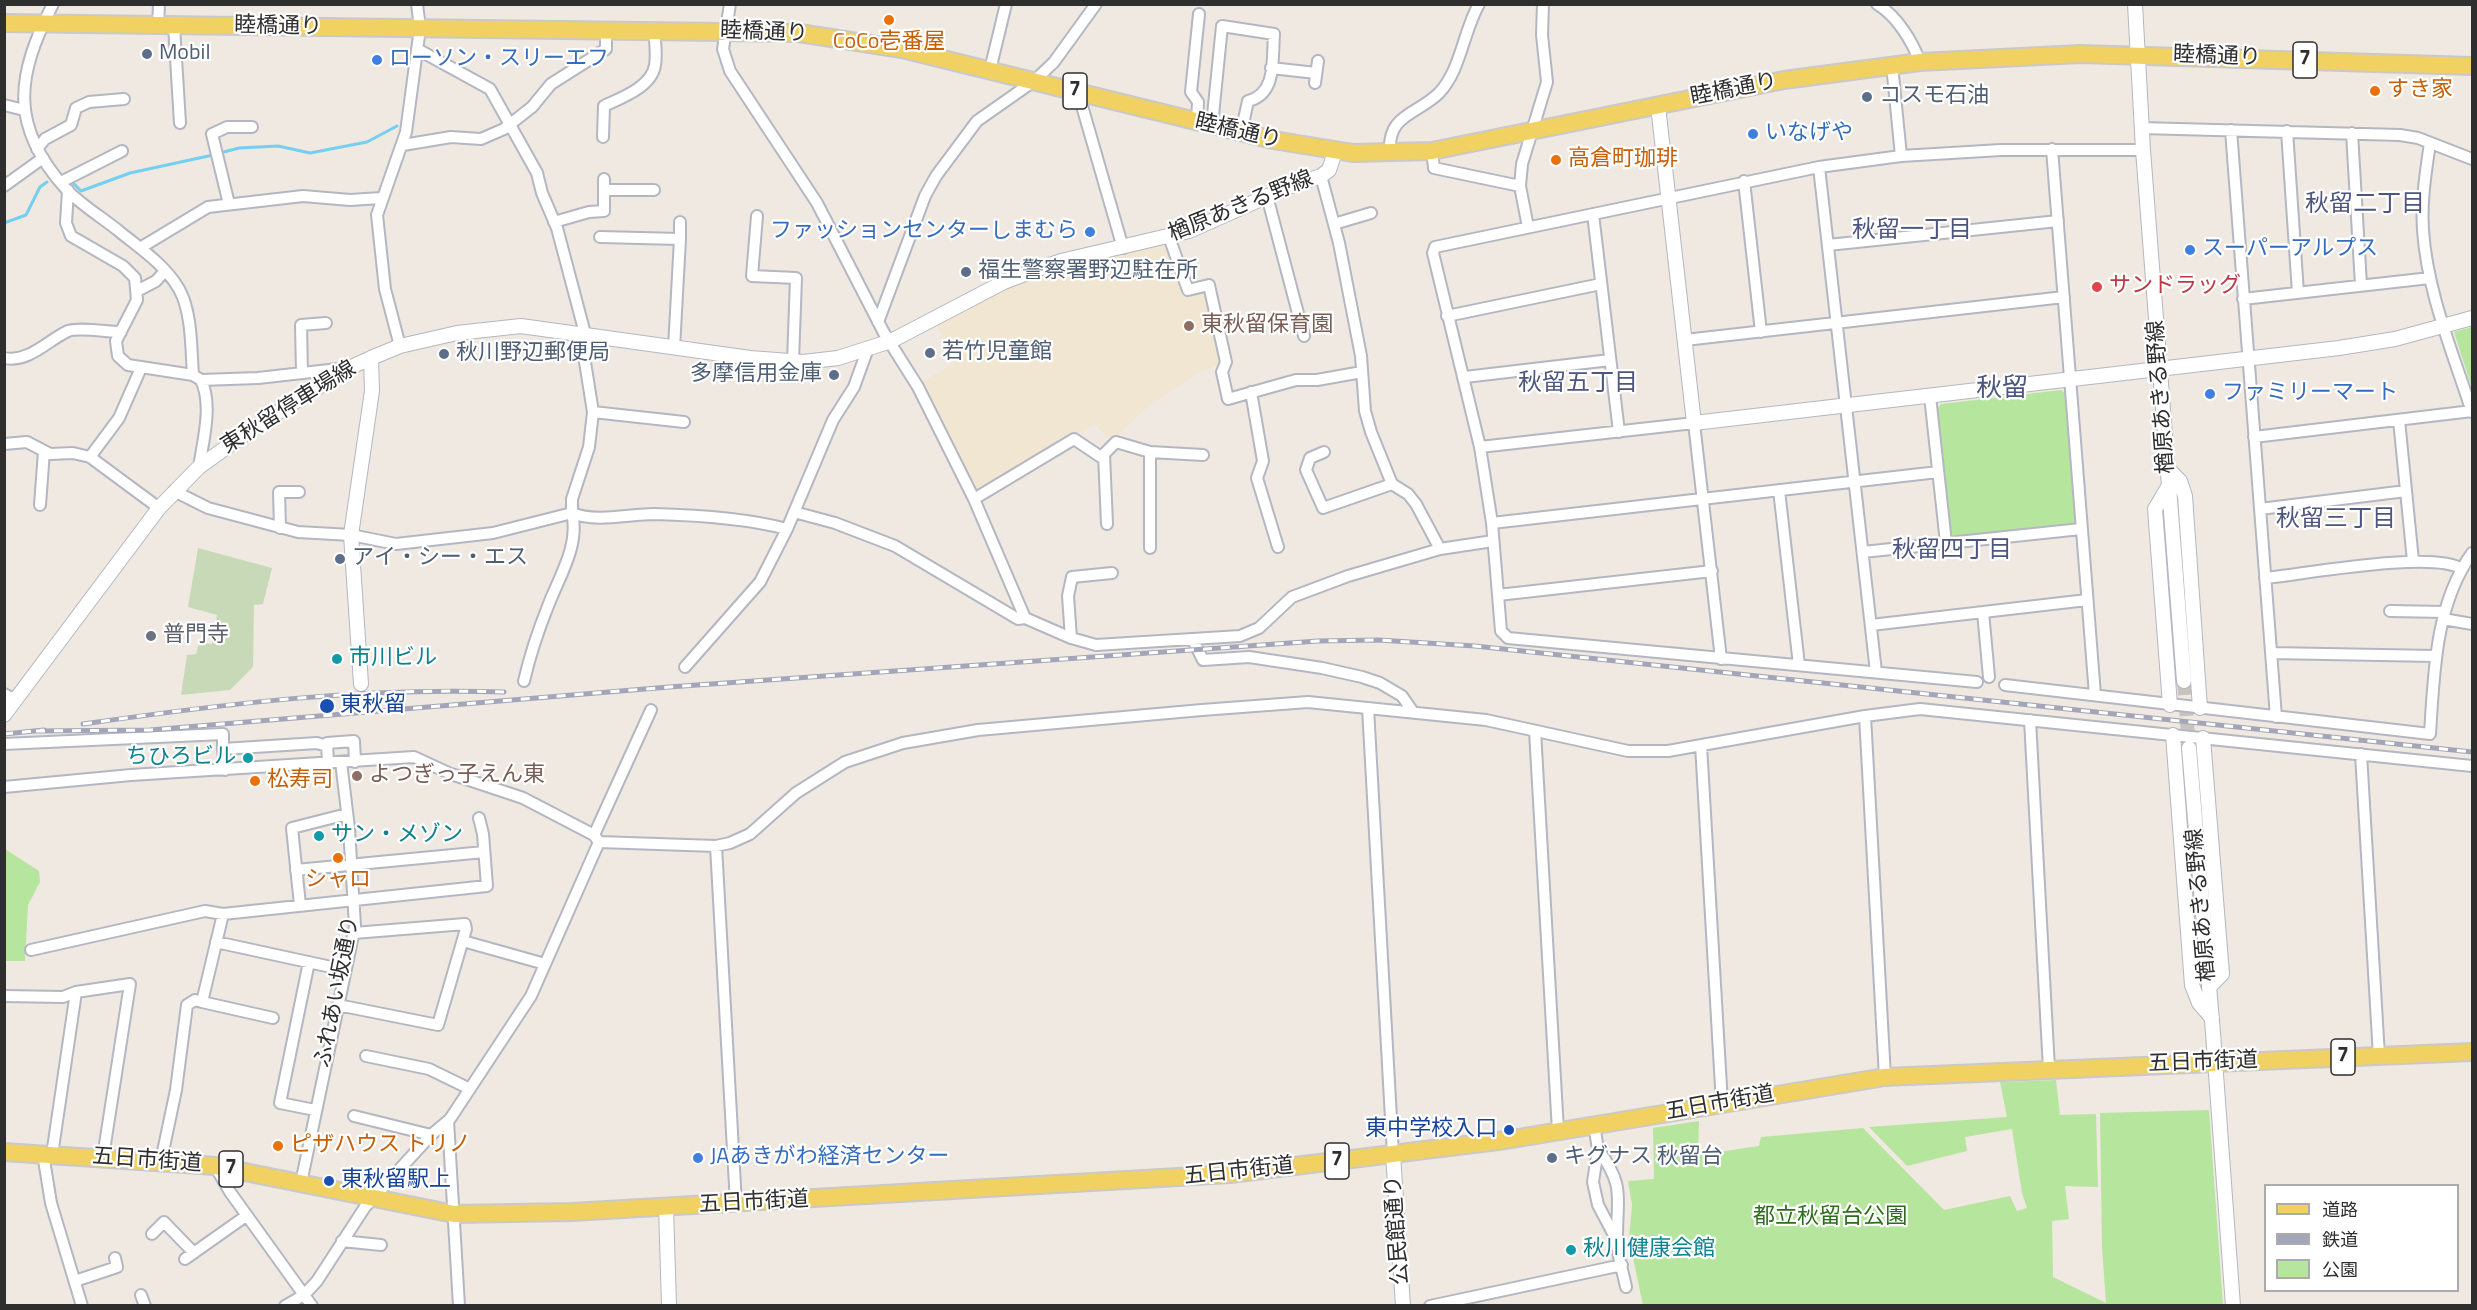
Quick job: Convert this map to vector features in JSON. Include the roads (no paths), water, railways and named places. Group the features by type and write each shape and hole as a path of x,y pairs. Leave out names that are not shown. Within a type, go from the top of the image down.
{"main road":[{"name":"楢原あきる野線","path":"2135,4 2141,128 2184,681"},
{"name":"睦橋通り","path":"4,23 799,33 865,41 1241,133 1335,152 1390,153 1432,151 1784,80 1920,62 2022,56 2137,55 2472,66"},
{"path":"1658,106 1695,423 2248,359 2395,339 2472,318"},
{"name":"楢原あきる野線","path":"371,358 400,346 501,327 521,326 674,348 794,361 838,358 867,351 891,341 1010,279 1061,261 1189,231 1267,196 1321,176 1329,170 1335,152"},
{"name":"東秋留停車場線","path":"4,715 10,697 159,508 199,466 256,426 349,368 371,358 372,392 351,535 361,684"},
{"path":"2168,469 2180,481 2185,496 2200,708"},
{"path":"2168,487 2155,509 2170,705"},
{"path":"2173,735 2192,985 2199,1003 2212,1018"},
{"path":"2203,738 2222,974 2209,987"},
{"name":"楢原あきる野線","path":"2189,748 2233,1305"},
{"name":"五日市街道","path":"4,1152 215,1166 454,1214 499,1215 736,1204 1218,1175 1558,1131 1885,1077 2472,1052"},
{"name":"公民館通り","path":"1394,1154 1403,1305"},
{"path":"666,1207 669,1305"}],"street":[{"path":"53,4 42,25 26,74 24,110 43,159 165,271 180,290 189,325 197,377 205,400 205,431 199,466"},
{"path":"159,4 166,26 180,123"},
{"path":"400,346 382,268 377,215 381,198 403,145 420,28 417,4"},
{"path":"730,4 723,49 730,71 817,203 878,322 918,387 974,499 1025,618"},
{"path":"990,70 1006,4"},
{"path":"878,322 925,196 936,176 977,121 1034,81 1054,62 1096,4"},
{"path":"1390,153 1389,140 1400,119 1438,94 1449,80 1479,4"},
{"path":"1528,227 1520,186 1522,164 1530,132 1546,82 1542,35 1543,4"},
{"path":"1876,4 1901,28 1914,46 1920,62"},
{"path":"2135,19 2140,4"},
{"path":"1199,14 1191,92 1198,102 1204,124"},
{"path":"1204,124 1222,26 1274,34 1269,88 1260,98 1248,101 1241,133"},
{"path":"403,145 451,137 481,139 510,124 532,107 551,84 606,49 606,30"},
{"path":"603,137 604,106 634,92 650,77 656,66 654,30"},
{"path":"417,49 490,89 537,172 542,193 554,222 585,334 585,362 593,412 589,447 572,499 573,539 568,559 529,657 524,681"},
{"path":"1271,68 1316,78 1318,61"},
{"path":"1892,65 1900,156"},
{"path":"1078,92 1123,248"},
{"path":"37,148 45,139 71,126 76,108 89,102 124,99"},
{"path":"4,105 24,110"},
{"path":"229,204 212,134 227,127 252,127"},
{"path":"2141,128 2400,135 2430,143 2472,159"},
{"path":"2231,130 2276,717"},
{"path":"2287,132 2298,293"},
{"path":"2352,133 2361,285"},
{"path":"2254,436 2472,411 2430,278 2423,228 2423,204 2430,143"},
{"path":"2052,149 2095,695"},
{"path":"1977,682 1508,638 1501,630 1492,523 1480,447 1465,377 1447,316 1433,253 1435,247 1819,167 1900,156 2052,149 2143,150"},
{"path":"66,182 122,151"},
{"path":"1432,151 1434,168 1520,186"},
{"path":"4,186 43,159"},
{"path":"1819,167 1876,672"},
{"path":"1321,176 1334,224 1362,372 1365,411 1392,484 1408,494 1416,504 1440,549"},
{"path":"1744,181 1761,332"},
{"path":"66,182 66,223 71,236 129,270 135,278 137,300 116,340 118,357 128,365 197,377 258,378 349,368"},
{"path":"554,222 589,212 604,211 604,184 654,190"},
{"path":"140,248 208,207 303,196 350,200 381,198"},
{"path":"1267,196 1304,336"},
{"path":"1334,224 1371,213"},
{"path":"1593,214 1618,432"},
{"path":"757,216 752,276 796,278 794,361"},
{"path":"1828,245 2058,221"},
{"path":"674,348 680,222"},
{"path":"600,237 680,239"},
{"path":"1169,237 1188,290 1209,285 1226,362 1222,372 1228,399 1296,380 1317,380 1362,372"},
{"path":"137,291 156,281 165,271"},
{"path":"2243,299 2430,278"},
{"path":"1447,316 1601,284"},
{"path":"1685,340 2064,297"},
{"path":"302,373 301,325 326,323"},
{"path":"4,358 14,360 46,346 70,330 121,332"},
{"path":"685,667 760,582 787,529 833,420 854,387 867,351"},
{"path":"1465,377 1610,360"},
{"path":"90,457 119,418 141,368"},
{"path":"1251,392 1263,461 1257,478 1278,548"},
{"path":"1930,396 1946,543"},
{"path":"593,412 684,422"},
{"path":"2399,420 2413,561"},
{"path":"1480,447 1695,423 1721,659"},
{"path":"974,499 1074,439 1101,457 1116,442 1150,452 1203,455"},
{"path":"4,444 27,442 50,454 73,453 90,457 159,508"},
{"path":"40,505 44,451"},
{"path":"1150,452 1150,548"},
{"path":"1324,452 1310,458 1306,470 1323,508 1392,484"},
{"path":"1104,454 1107,524"},
{"path":"1492,523 1938,472"},
{"path":"1779,490 1799,665"},
{"path":"174,491 208,508 279,528 317,534 351,535 396,544 463,538 572,513 615,517 697,516 787,529"},
{"path":"2260,509 2406,491"},
{"path":"279,528 279,492 298,492"},
{"path":"794,512 835,523 895,546 1018,619 1025,618 1071,638 1096,645 1240,636 1259,628 1292,597 1348,576 1440,549 1493,540"},
{"path":"1863,552 2081,529"},
{"path":"2006,685 2430,734 2436,656 2444,616 2462,569 2472,553"},
{"path":"2265,578 2413,561 2456,565 2462,569"},
{"path":"1498,595 1712,571"},
{"path":"1071,638 1068,596 1072,577 1112,573"},
{"path":"1871,625 2087,600"},
{"path":"2390,611 2444,616 2472,624"},
{"path":"1983,612 1989,676"},
{"path":"1193,640 1203,660 1249,657 1322,668 1380,683 1402,696 1413,712"},
{"path":"2271,653 2436,656"},
{"path":"4,787 414,757 423,759 451,774 534,803 596,838 716,846 750,834 796,793 845,762 903,743 978,730 1296,703 1486,720 1641,752 1701,745 1865,716 1920,709 2472,766"},
{"path":"1368,708 1394,1154"},
{"path":"285,1305 302,1300 373,1199 430,1135 448,1121 520,1014 545,964 651,710"},
{"path":"1865,716 1885,1077"},
{"path":"2030,720 2049,1069"},
{"path":"1535,731 1558,1131"},
{"path":"4,744 223,734 225,770"},
{"path":"328,763 327,743 354,741 355,762"},
{"path":"224,749 317,743 327,746"},
{"path":"1701,745 1722,1104"},
{"path":"2361,754 2379,1056"},
{"name":"ふれあい坂通り","path":"300,1183 354,933 355,899 341,762"},
{"path":"300,905 292,828 347,814"},
{"path":"32,950 205,911 224,914 487,886 479,818"},
{"path":"716,846 736,1204"},
{"path":"296,870 484,852"},
{"path":"202,1002 224,914"},
{"path":"338,1005 438,1025 463,941 465,924 354,933"},
{"path":"463,941 545,964"},
{"path":"216,942 345,970"},
{"path":"309,962 280,1102 315,1110"},
{"path":"4,996 55,997 130,984 103,1157"},
{"path":"76,992 48,1155 51,1203 82,1305"},
{"path":"161,1161 176,1090 188,1005 195,1000 273,1018"},
{"path":"366,1056 429,1069 470,1089"},
{"path":"354,1116 430,1135"},
{"path":"448,1121 459,1305"},
{"path":"1594,1125 1598,1149 1593,1182 1598,1205 1616,1239 1626,1287"},
{"path":"1598,1149 1614,1171 1620,1199 1616,1239"},
{"path":"215,1166 302,1300 312,1305"},
{"path":"1594,1173 1599,1168 1606,1167 1614,1171"},
{"path":"1598,1205 1608,1211 1616,1209 1620,1199"},
{"path":"152,1234 164,1221 190,1256 246,1216"},
{"path":"342,1241 381,1245"},
{"path":"75,1281 117,1268 115,1258"},
{"path":"1430,1305 1622,1265"}],"waterway":[{"path":"220,153 239,148 278,146 310,153 367,142 397,126"},
{"path":"70,180 81,191 130,173 213,155"},
{"path":"4,223 26,215 40,187 47,182"}],"tunnel":[{"path":"2184,681 2189,748"}],"railway":[{"path":"36,731 150,730 669,687 1318,641 1378,640 1475,646 2472,752"},
{"path":"83,724 292,699 397,692 504,692"},
{"path":"4,734 44,730"}],"place":[{"name":"CoCo壱番屋","path":"889,20"},
{"name":"Mobil","path":"147,54"},
{"name":"ローソン・スリーエフ","path":"377,60"},
{"name":"すき家","path":"2375,91"},
{"name":"コスモ石油","path":"1867,97"},
{"name":"いなげや","path":"1753,134"},
{"name":"高倉町珈琲","path":"1556,160"},
{"name":"ファッションセンターしまむら","path":"1090,232"},
{"name":"スーパーアルプス","path":"2190,250"},
{"name":"福生警察署野辺駐在所","path":"966,272"},
{"name":"サンドラッグ","path":"2097,287"},
{"name":"東秋留保育園","path":"1189,326"},
{"name":"若竹児童館","path":"930,353"},
{"name":"秋川野辺郵便局","path":"444,354"},
{"name":"多摩信用金庫","path":"834,375"},
{"name":"ファミリーマート","path":"2210,394"},
{"name":"アイ・シー・エス","path":"340,559"},
{"name":"普門寺","path":"151,636"},
{"name":"市川ビル","path":"337,659"},
{"name":"東秋留","path":"327,706"},
{"name":"ちひろビル","path":"248,758"},
{"name":"よつぎっ⼦えん東","path":"357,776"},
{"name":"松寿司","path":"255,781"},
{"name":"サン・メゾン","path":"319,836"},
{"name":"シャロ","path":"338,858"},
{"name":"東中学校入口","path":"1509,1130"},
{"name":"ピザハウス トリノ","path":"278,1146"},
{"name":"JAあきがわ経済センター","path":"698,1158"},
{"name":"キグナス 秋留台","path":"1552,1158"},
{"name":"東秋留駅上","path":"329,1181"},
{"name":"秋川健康会館","path":"1571,1250"}],"district":[{"name":"秋留二丁目","path":"2365,205"},
{"name":"秋留一丁目","path":"1912,231"},
{"name":"秋留五丁目","path":"1578,384"},
{"name":"秋留","path":"2002,390"},
{"name":"秋留三丁目","path":"2336,520"},
{"name":"秋留四丁目","path":"1952,551"}],"park label":[{"name":"都立秋留台公園","path":"1830,1218"}]}
